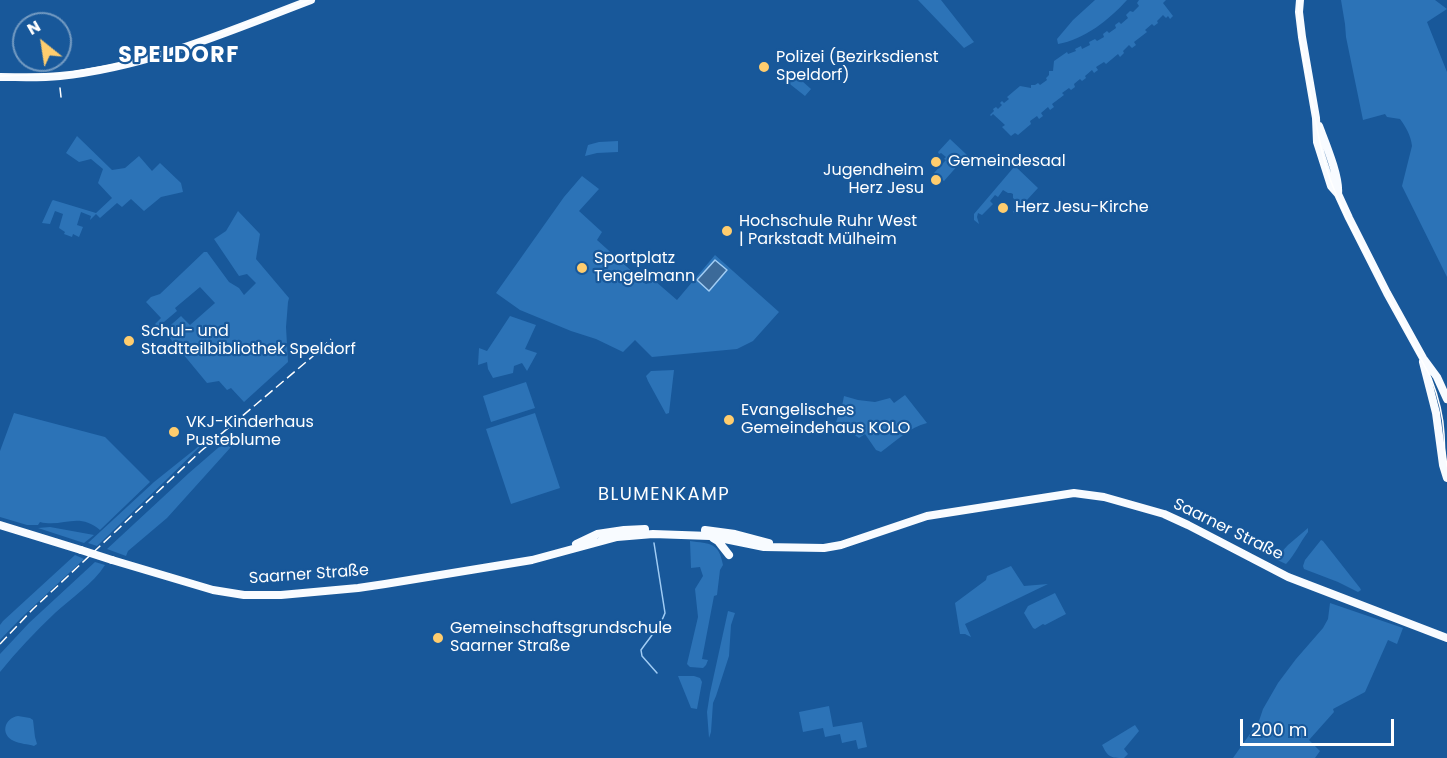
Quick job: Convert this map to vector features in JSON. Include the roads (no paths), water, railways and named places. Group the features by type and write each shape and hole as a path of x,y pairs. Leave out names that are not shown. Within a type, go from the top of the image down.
{"main road":[{"path":"0,77 73,74 168,53 311,0"},
{"path":"1300,0 1302,37 1316,118 1339,186 1338,194 1357,235 1423,358 1437,377 1447,399"},
{"path":"1423,358 1436,413 1447,478"},
{"name":"Saarner Straße","path":"0,525 213,590 244,596 261,596 376,585 532,560 617,537 653,534 710,536 764,547 824,548 841,545 927,516 1074,492 1090,494 1164,514 1288,577 1447,638"},
{"name":"Saarner Straße","path":"556,552 597,534 654,529 727,532 777,546"},
{"path":"710,536 718,541 729,555"}],"waterway":[{"path":"654,543 665,613 641,650 642,656 657,673"}],"tram line":[{"path":"0,76 61,74 145,59 168,53 309,0"},
{"path":"1299,0 1301,44 1327,170 1347,219 1431,378 1441,412 1447,466"},
{"path":"60,88 61,97"}],"railway":[{"path":"0,644 33,609 201,451 331,339"}],"place":[{"name":"Polizei (Bezirksdienst Speldorf)","path":"764,67"},
{"name":"Gemeindesaal","path":"936,162"},
{"name":"Jugendheim Herz Jesu","path":"936,180"},
{"name":"Herz Jesu-Kirche","path":"1003,208"},
{"name":"Hochschule Ruhr West | Parkstadt Mülheim","path":"727,231"},
{"name":"Sportplatz Tengelmann","path":"582,268"},
{"name":"Schul- und Stadtteilbibliothek Speldorf","path":"129,341"},
{"name":"Evangelisches Gemeindehaus KOLO","path":"729,420"},
{"name":"VKJ-Kinderhaus Pusteblume","path":"174,432"},
{"name":"Gemeinschaftsgrundschule Saarner Straße","path":"438,638"}],"district":[{"name":"SPELDORF","path":"179,56"},
{"name":"BLUMENKAMP","path":"664,495"}]}
